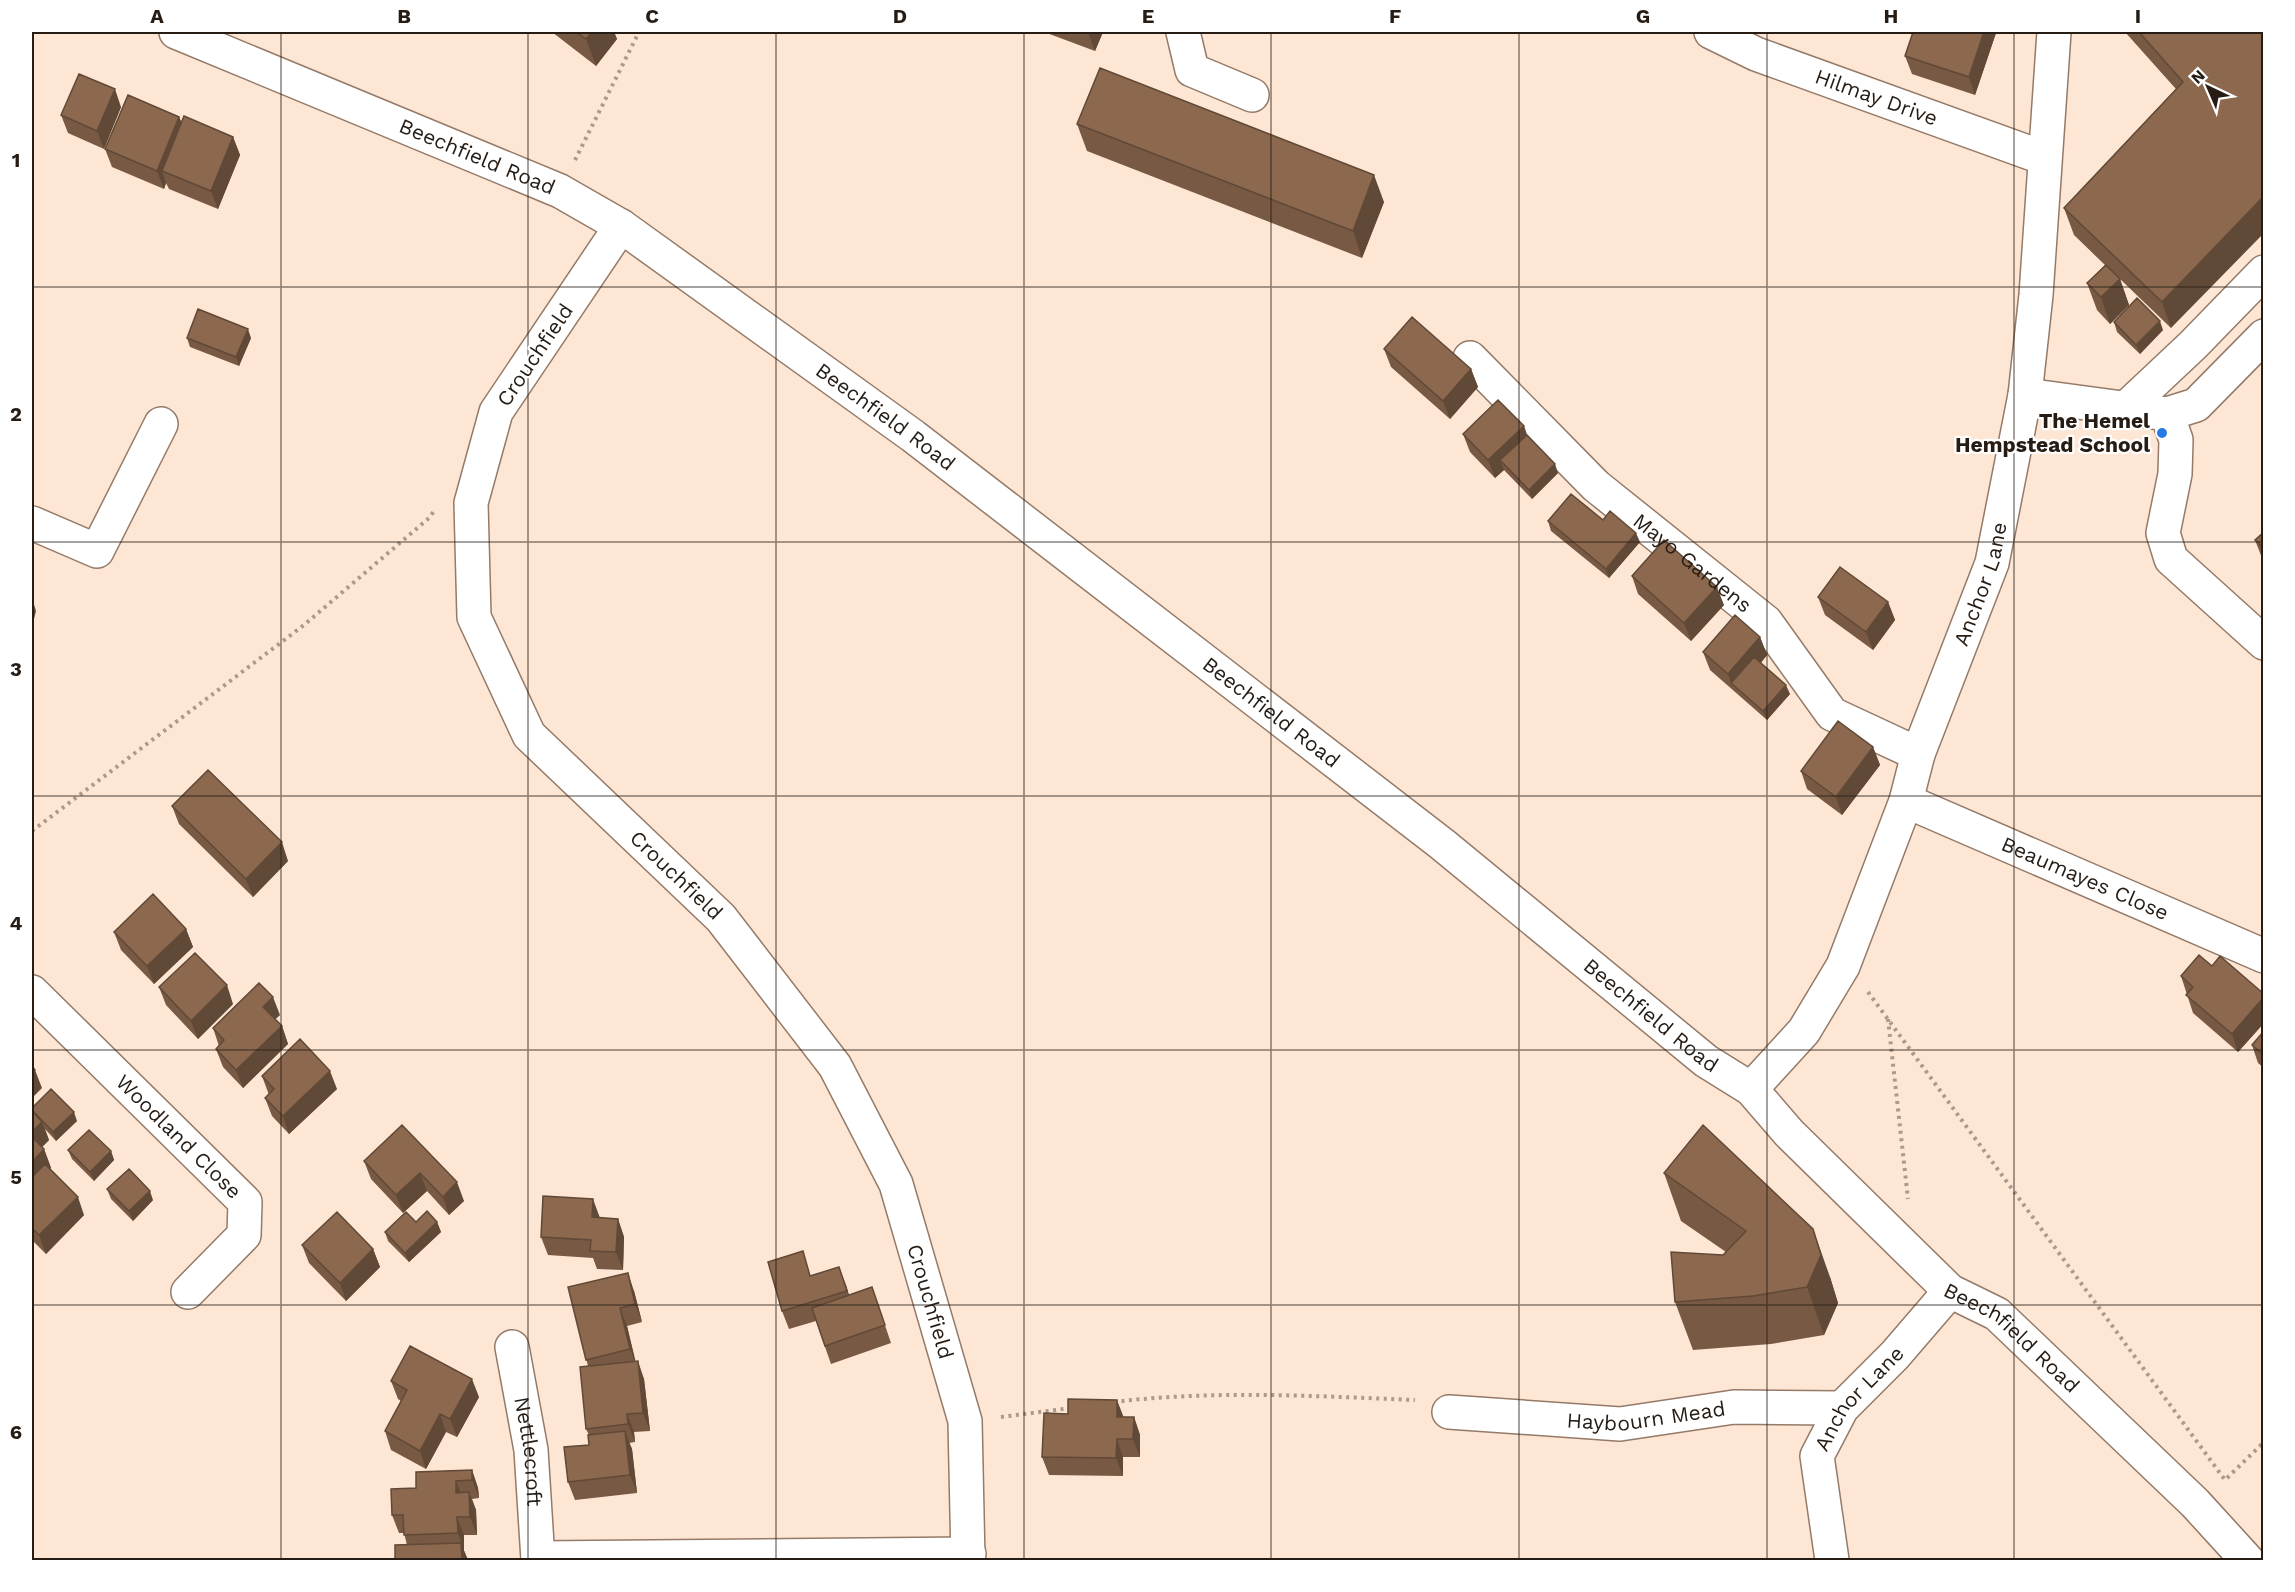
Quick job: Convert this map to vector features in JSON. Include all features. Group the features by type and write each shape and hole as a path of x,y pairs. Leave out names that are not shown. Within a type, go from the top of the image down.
{"street":[{"name":"Beechfield Road","path":"176,32 560,191 621,226 922,443 1442,844 1706,1061 1751,1089 1790,1133 1950,1291 1996,1314 2196,1503 2247,1560"},
{"path":"1183,32 1192,70 1252,95"},
{"name":"Hilmay Drive","path":"1711,32 1756,54 2044,158"},
{"name":"Anchor Lane","path":"1751,1089 1804,1031 1843,966 1906,801 1918,754 1992,563 2025,395 2036,295 2054,32"},
{"name":"Crouchfield","path":"621,226 496,412 471,503 474,617 530,735 720,918 835,1066 896,1184 965,1421 969,1557"},
{"path":"2126,408 2193,345 2264,272"},
{"path":"2025,395 2167,414 2196,405 2264,336"},
{"name":"Mayo Gardens","path":"1470,358 1596,486 1766,622 1832,714 1918,754"},
{"path":"2167,414 2175,440 2175,474 2163,533 2171,559 2264,643"},
{"path":"32,523 97,551 161,424"},
{"name":"Beaumayes Close","path":"1906,801 2264,956"},
{"name":"Woodland Close","path":"32,992 245,1202 244,1235 188,1292"},
{"name":"Anchor Lane","path":"1832,1560 1817,1456 1842,1408 1895,1354 1950,1291"},
{"name":"Nettlecroft","path":"512,1347 531,1450 538,1559 969,1557"},
{"name":"Haybourn Mead","path":"1449,1412 1620,1424 1734,1407 1842,1408"}],"path":[{"path":"560,191 639,32"},
{"path":"32,831 304,625 429,518 435,508"},
{"path":"1843,966 1874,998 2225,1480 2261,1445 2264,1448"},
{"path":"1888,1018 1914,1255"},
{"path":"1113,1402 1159,1397 1258,1394 1417,1400 1449,1412"},
{"path":"965,1421 1079,1407"}],"building":[{"path":"576,32 592,32 586,39"},
{"path":"1913,32 1984,32 1969,77 1905,56"},
{"path":"2139,32 2264,32 2264,196 2162,302 2064,208 2183,82"},
{"path":"1100,68 1374,175 1353,231 1077,124"},
{"path":"79,74 115,89 97,131 61,115"},
{"path":"128,95 179,117 157,171 105,149"},
{"path":"184,116 233,137 211,191 162,171"},
{"path":"2106,265 2120,279 2101,297 2087,283"},
{"path":"2137,298 2160,321 2136,345 2114,322"},
{"path":"198,309 248,329 236,357 187,338"},
{"path":"1412,317 1471,369 1443,401 1384,349"},
{"path":"1498,400 1524,426 1488,460 1463,434"},
{"path":"1527,435 1555,464 1529,490 1500,460"},
{"path":"1571,494 1603,520 1610,511 1636,533 1606,569 1548,521"},
{"path":"2264,532 2264,548 2255,540"},
{"path":"1664,540 1717,587 1684,623 1632,576"},
{"path":"1840,567 1888,602 1866,632 1818,597"},
{"path":"1735,615 1760,637 1728,674 1703,652"},
{"path":"1754,657 1786,685 1763,711 1731,683"},
{"path":"1838,721 1873,747 1836,797 1801,771"},
{"path":"208,770 282,842 246,879 172,806"},
{"path":"153,894 186,929 147,966 114,932"},
{"path":"195,953 227,985 191,1021 159,987"},
{"path":"2199,955 2212,966 2220,956 2264,994 2264,997 2232,1034 2186,995 2193,987 2181,976"},
{"path":"259,983 273,997 263,1007 282,1026 236,1070 216,1049 224,1040 213,1028"},
{"path":"2264,1031 2264,1055 2252,1045"},
{"path":"300,1039 330,1071 283,1116 265,1098 274,1089 262,1076"},
{"path":"51,1089 74,1112 53,1132 32,1110"},
{"path":"32,1111 42,1122 32,1132"},
{"path":"402,1125 457,1182 443,1197 420,1173 396,1195 364,1161"},
{"path":"1703,1125 1813,1229 1821,1255 1807,1287 1753,1296 1675,1302 1671,1252 1723,1255 1746,1231 1664,1173"},
{"path":"89,1130 111,1151 90,1172 68,1150"},
{"path":"32,1137 44,1149 32,1162"},
{"path":"45,1164 78,1197 39,1235 32,1228 32,1177"},
{"path":"129,1169 150,1191 129,1211 107,1189"},
{"path":"543,1196 593,1199 592,1217 618,1219 616,1252 590,1251 591,1240 541,1237"},
{"path":"427,1211 437,1222 405,1253 385,1232 406,1212 416,1222"},
{"path":"337,1212 373,1249 340,1283 302,1245"},
{"path":"803,1251 810,1276 839,1267 847,1291 782,1311 768,1262"},
{"path":"628,1273 635,1304 620,1308 630,1349 586,1360 568,1287"},
{"path":"872,1287 885,1325 825,1346 812,1308"},
{"path":"410,1346 472,1379 450,1419 440,1414 420,1451 385,1431 407,1390 391,1381"},
{"path":"638,1361 643,1413 627,1414 628,1424 586,1429 580,1367"},
{"path":"1068,1399 1117,1400 1117,1417 1134,1417 1133,1439 1117,1439 1116,1458 1042,1457 1044,1413 1068,1414"},
{"path":"625,1431 630,1475 568,1482 564,1447 589,1445 588,1435"},
{"path":"472,1470 472,1480 456,1481 456,1493 469,1492 470,1517 457,1517 458,1533 404,1535 403,1515 392,1515 391,1489 416,1488 416,1472"},
{"path":"461,1543 462,1560 395,1560 395,1545"}],"place":[{"name":"The Hemel Hempstead School","path":"2162,433"}]}
